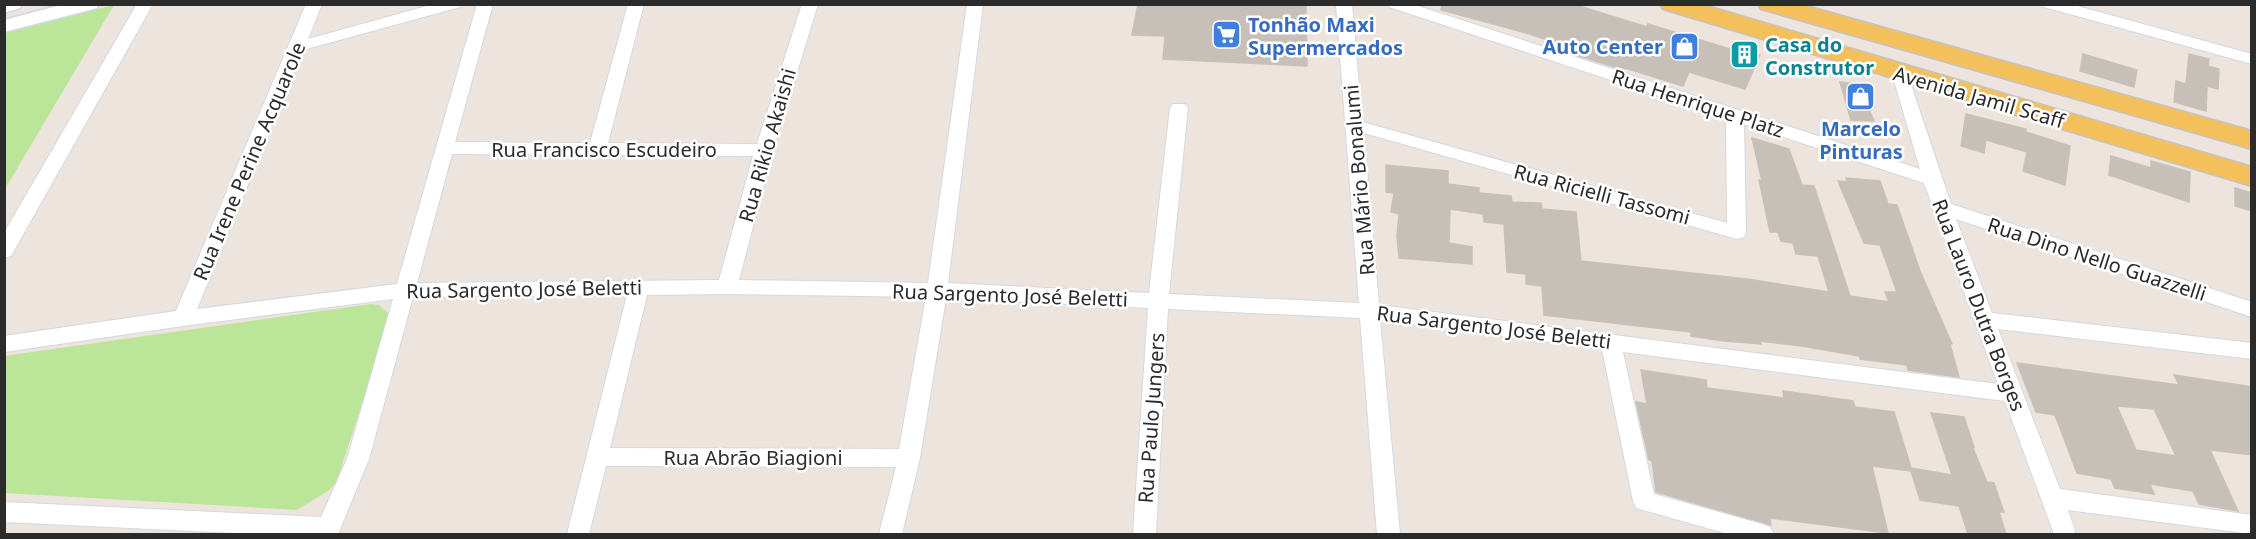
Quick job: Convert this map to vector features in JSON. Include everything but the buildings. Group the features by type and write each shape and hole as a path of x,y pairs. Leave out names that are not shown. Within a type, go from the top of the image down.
{"main road":[{"name":"Avenida Jamil Scaff","path":"1770,4 2252,140"},
{"name":"Avenida Jamil Scaff","path":"1687,6 1900,74 2252,177"}],"street":[{"path":"4,7 13,4"},
{"path":"4,26 90,4"},
{"path":"4,251 13,223 145,4"},
{"name":"Rua Irene Perine Acquarole","path":"183,318 314,4"},
{"path":"296,47 454,4"},
{"path":"4,512 327,531 358,459 485,4"},
{"path":"597,150 636,4"},
{"name":"Rua Rikio Akaishi","path":"727,287 764,150 810,4"},
{"path":"891,534 909,458 937,290 975,4"},
{"name":"Rua Mário Bonalumi","path":"1344,4 1388,534"},
{"name":"Rua Henrique Platz","path":"1395,4 1932,179"},
{"path":"2050,4 2252,59"},
{"name":"Rua Lauro Dutra Borges","path":"1900,74 1932,179 2065,534"},
{"name":"Rua Paulo Jungers","path":"1144,534 1158,302 1179,108"},
{"name":"Rua Ricielli Tassomi","path":"1354,125 1737,231 1735,115"},
{"name":"Rua Francisco Escudeiro","path":"445,147 764,150"},
{"name":"Rua Dino Nello Guazzelli","path":"1943,208 2252,310"},
{"name":"Rua Sargento José Beletti","path":"4,344 183,318 406,290 727,287 937,290 1369,310 2013,394"},
{"path":"578,534 639,288"},
{"path":"1985,320 2252,351"},
{"path":"1611,342 1644,501 1761,534"},
{"name":"Rua Abrão Biagioni","path":"598,457 909,458"},
{"path":"2051,498 2252,525"}],"green space":[{"path":"114,5 5,189 5,33"},
{"path":"371,304 379,305 391,316 336,483 328,491 297,510 5,493 4,356"}],"place":[{"name":"Tonhão Maxi Supermercados","path":"1227,35"},
{"name":"Auto Center","path":"1684,46"},
{"name":"Casa do Construtor","path":"1744,55"},
{"name":"Marcelo Pinturas","path":"1861,97"}]}
